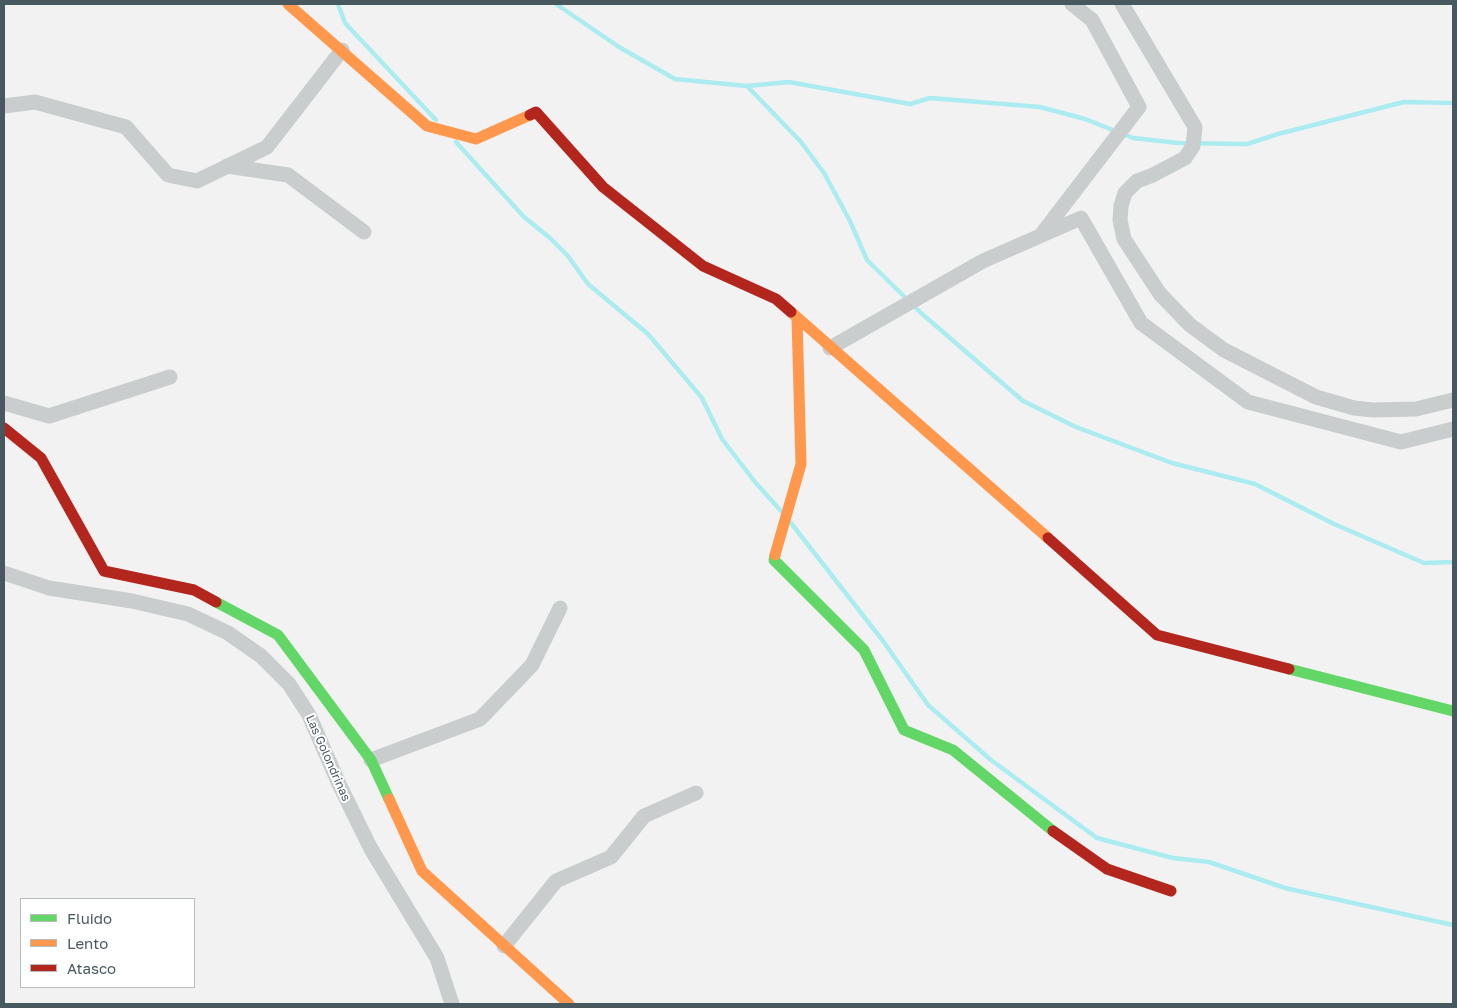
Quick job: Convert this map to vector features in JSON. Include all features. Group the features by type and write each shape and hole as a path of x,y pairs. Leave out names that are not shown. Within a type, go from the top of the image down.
{"street":[{"path":"288,4 427,126 476,139 536,112 603,186 703,266 776,298 830,348 1157,635 1453,711"},
{"path":"1040,236 1139,107 1092,20 1072,4"},
{"path":"1122,4 1194,127 1193,146 1185,158 1153,175 1137,181 1125,193 1121,206 1120,220 1124,239 1160,294 1190,325 1224,350 1316,397 1344,406 1373,410 1416,409 1453,400"},
{"path":"4,106 35,102 126,127 168,175 197,181 267,147 342,50"},
{"path":"226,166 288,175 364,232"},
{"path":"830,348 983,261 1081,218 1141,324 1248,402 1401,442 1453,429"},
{"path":"797,318 801,464 774,560 864,650 904,730 953,750 1043,824 1106,869 1171,891"},
{"path":"4,403 49,416 170,377"},
{"path":"4,428 41,458 104,570 194,590 278,636 371,760 422,871 569,1004"},
{"name":"Las Golondrinas","path":"4,573 49,588 132,601 188,614 228,633 261,656 300,699 309,715 356,820 388,879 437,958 452,1004"},
{"path":"371,760 480,719 532,665 560,608"},
{"path":"504,946 556,881 611,857 644,816 696,793"}],"waterway":[{"path":"338,4 345,23 436,120"},
{"path":"556,4 619,47 675,79 747,86 789,82 910,104 930,98 1040,107 1085,119 1133,138 1178,143 1247,144 1278,134 1404,102 1453,103"},
{"path":"747,86 801,142 824,173 850,221 867,260 921,313 1023,401 1076,427 1172,463 1255,484 1334,524 1424,563 1453,562"},
{"path":"456,142 524,217 550,238 568,256 588,284 648,334 702,398 722,439 755,482 781,511"},
{"path":"791,523 883,641 928,705 991,760 1097,838 1173,858 1209,862 1285,888 1453,925"}],"traffic: fast":[{"path":"775,555 774,560 864,650 904,730 953,750 1053,831"},
{"path":"216,602 278,635 371,760 389,799"},
{"path":"1289,669 1453,711"}],"traffic: slow":[{"path":"288,4 427,126 476,139 530,115"},
{"path":"791,312 1048,538"},
{"path":"775,555 801,464 797,318"},
{"path":"389,799 422,871 569,1004"}],"traffic: jam":[{"path":"530,115 536,112 603,187 703,266 776,299 791,312"},
{"path":"4,428 41,458 104,571 194,590 216,602"},
{"path":"1048,538 1157,635 1289,669"},
{"path":"1053,831 1107,869 1171,891"}]}
